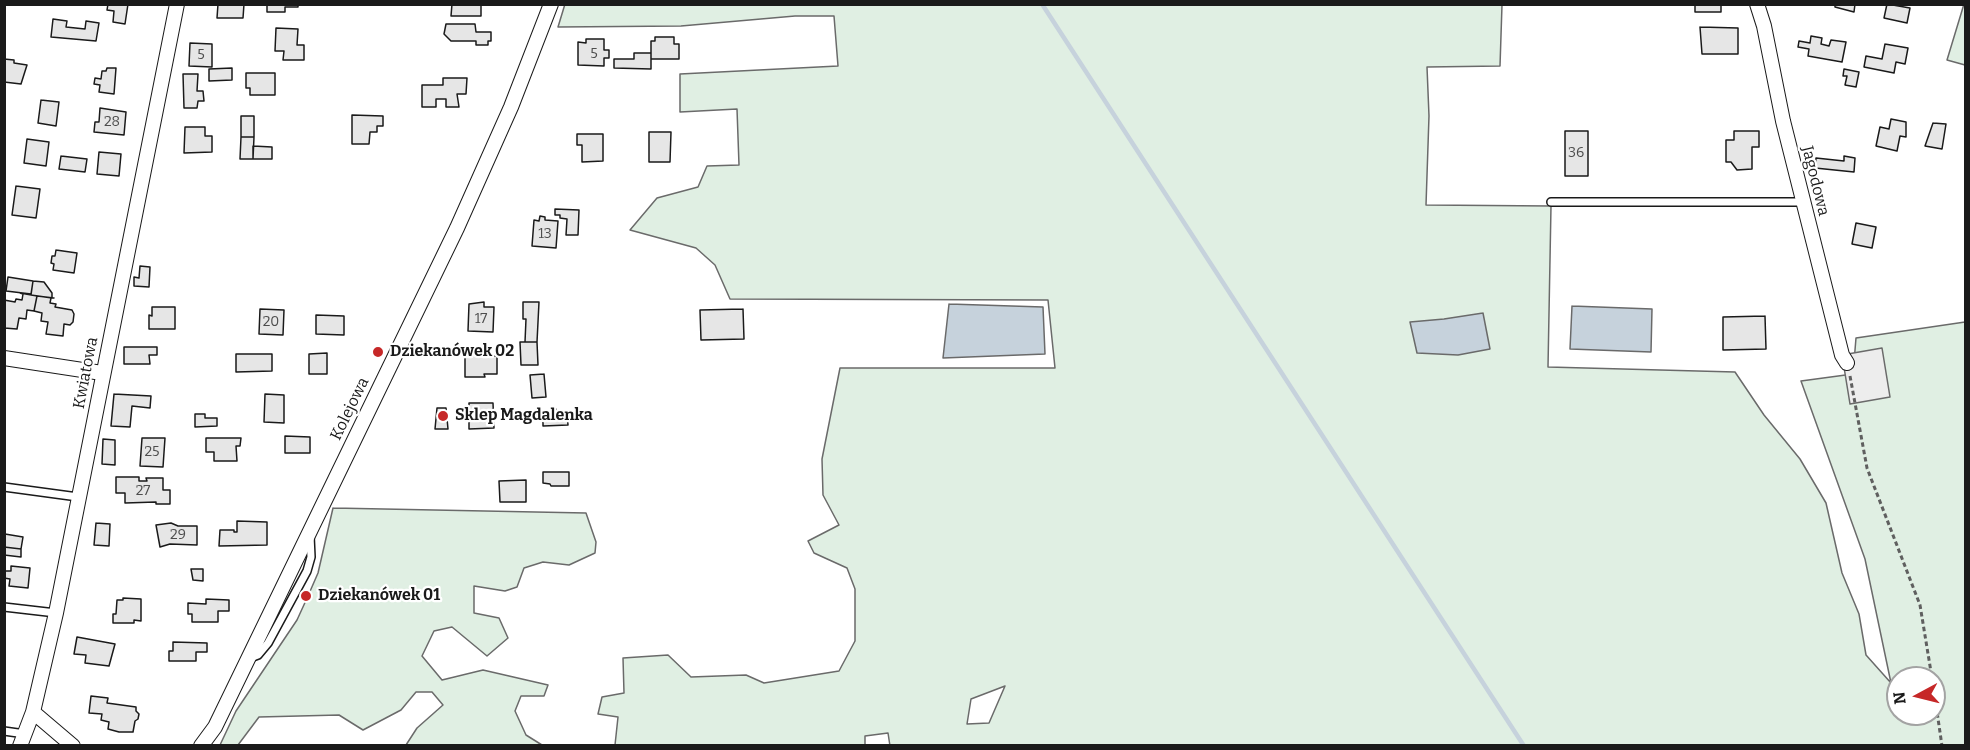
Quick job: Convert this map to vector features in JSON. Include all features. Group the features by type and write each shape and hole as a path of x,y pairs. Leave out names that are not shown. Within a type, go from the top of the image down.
{"street":[{"name":"Kwiatowa","path":"23,740 33,712 56,613 177,4"},
{"name":"Kolejowa","path":"201,746 214,727 247,660 477,184 551,4"},
{"name":"Jagodowa","path":"1757,4 1764,26 1783,121 1842,355 1847,363"},
{"path":"4,358 102,373"},
{"path":"33,712 73,746"},
{"name":"Kolejowa","path":"211,746 214,727"}],"lane":[{"path":"1551,202 1804,202"},
{"path":"4,487 78,497"},
{"path":"4,607 56,613"},
{"path":"4,731 23,740"}],"path":[{"path":"1847,363 1867,468 1920,605 1930,666"},
{"path":"1939,726 1942,746"}],"green space":[{"path":"565,4 1502,5 1500,66 1427,67 1429,116 1426,205 1551,206 1548,367 1735,372 1764,415 1800,459 1826,503 1842,573 1859,614 1866,655 1886,677 1886,726 1946,726 1946,666 1887,666 1865,559 1801,381 1853,374 1856,338 1965,322 1965,745 890,746 888,733 865,736 865,746 615,745 618,717 598,714 602,697 624,693 623,658 668,655 691,677 746,675 764,683 839,671 855,641 855,589 847,568 814,553 808,541 839,525 823,495 822,459 840,368 1055,368 1048,300 730,299 715,265 696,248 630,230 657,198 698,187 707,166 739,165 737,109 680,112 680,74 838,66 834,16 795,16 681,26 558,27","holes":["1005,686 989,723 967,724 971,699"]},
{"path":"1964,4 1966,5 1965,65 1947,60"},
{"path":"333,508 586,513 596,542 595,553 569,565 543,562 524,568 517,587 505,591 474,586 474,613 499,618 508,638 487,656 452,627 434,631 422,656 442,680 483,670 548,685 544,696 521,696 515,711 526,735 542,745 406,745 417,728 443,705 432,692 416,692 401,710 363,730 339,715 259,717 238,745 220,745 236,711 297,620 318,573"}],"shaded area":[{"path":"949,304 1043,307 1045,354 943,358"},
{"path":"1572,306 1652,309 1651,352 1570,349"},
{"path":"1483,313 1490,349 1458,355 1417,353 1410,322"},
{"path":"1882,348 1890,397 1850,404 1842,355"}],"building":[{"path":"108,4 128,4 125,24 113,22 114,11 107,10"},
{"path":"218,4 244,4 243,18 217,18"},
{"path":"267,4 298,4 298,7 285,7 285,12 267,12"},
{"path":"452,4 481,4 481,16 451,16"},
{"path":"1695,4 1721,4 1721,12 1695,12"},
{"path":"1835,4 1855,4 1854,12 1835,7"},
{"path":"1887,4 1910,8 1907,23 1884,18"},
{"path":"53,19 67,21 66,27 85,29 86,21 99,23 96,41 51,37"},
{"path":"446,24 475,24 476,32 491,32 491,41 488,41 488,45 476,45 476,41 451,41 444,34"},
{"path":"1700,27 1738,28 1738,54 1702,54"},
{"path":"276,28 298,29 297,45 304,45 304,60 283,60 284,51 275,51"},
{"path":"1811,36 1822,38 1821,44 1829,46 1831,40 1846,42 1842,62 1808,56 1809,49 1798,47 1799,41 1810,43"},
{"path":"655,37 674,37 674,44 679,44 679,59 651,59 651,41 655,41"},
{"path":"586,39 604,39 604,50 609,50 609,58 604,58 604,66 578,65 578,42 586,43"},
{"path":"190,43 212,44 212,67 189,66"},
{"path":"1885,44 1908,48 1905,64 1896,62 1894,73 1864,67 1866,56 1882,59"},
{"path":"634,53 651,53 651,69 614,68 614,59 634,59"},
{"path":"4,59 27,65 21,84 4,82"},
{"path":"107,68 116,68 114,94 99,92 100,85 94,84 95,78 101,79 102,71 106,71"},
{"path":"232,68 232,80 209,81 209,69"},
{"path":"1844,69 1859,72 1856,87 1845,85 1847,76 1843,76"},
{"path":"246,73 275,73 275,95 250,95 250,88 246,88"},
{"path":"183,74 198,74 197,91 203,91 204,101 198,101 197,108 184,108"},
{"path":"443,78 467,78 466,94 457,94 459,107 446,107 446,99 436,99 436,107 422,107 422,85 443,85"},
{"path":"41,100 59,102 56,126 38,123"},
{"path":"100,108 126,112 124,135 94,132 95,122 99,122"},
{"path":"352,115 383,116 383,126 377,126 377,132 370,132 369,144 352,144"},
{"path":"241,116 254,116 254,137 241,137"},
{"path":"1891,119 1906,122 1906,137 1900,136 1897,151 1876,146 1880,127 1889,129"},
{"path":"1933,123 1946,124 1942,149 1925,146"},
{"path":"185,127 205,127 205,136 212,136 212,152 184,153"},
{"path":"1565,131 1588,131 1588,176 1565,176"},
{"path":"1734,131 1759,131 1759,147 1752,147 1752,169 1737,170 1731,162 1726,162 1726,140 1734,140"},
{"path":"649,132 671,132 670,162 649,162"},
{"path":"577,134 603,134 603,161 582,162 582,145 577,145"},
{"path":"241,137 254,137 253,159 240,159"},
{"path":"27,139 49,142 46,166 24,163"},
{"path":"253,146 272,147 272,159 253,159"},
{"path":"99,152 121,154 119,176 97,174"},
{"path":"61,156 87,159 85,172 59,169"},
{"path":"1844,156 1855,158 1854,172 1815,168 1816,158 1844,161"},
{"path":"16,186 40,189 36,218 12,215"},
{"path":"555,209 579,210 578,235 566,235 567,219 555,215"},
{"path":"540,216 545,217 545,220 558,221 556,248 532,246 534,220 539,221"},
{"path":"1856,223 1876,227 1872,248 1852,244"},
{"path":"56,250 77,253 74,273 53,270 52,256 55,256"},
{"path":"140,266 150,267 149,287 134,286 134,277 139,278"},
{"path":"8,277 33,281 31,294 6,291"},
{"path":"33,281 44,282 52,293 52,298 31,295"},
{"path":"20,293 37,296 34,311 27,310 26,319 19,318 17,329 4,328 4,300 15,302 16,299 22,300 23,294"},
{"path":"37,296 54,298 51,298 50,303 56,304 55,307 72,310 73,322 70,325 64,324 63,336 46,334 48,322 41,321 42,313 34,311"},
{"path":"484,302 484,307 494,307 493,332 468,331 469,304"},
{"path":"523,302 539,302 537,342 525,342 526,319 523,319"},
{"path":"152,307 175,307 175,329 149,329 149,315 152,316"},
{"path":"260,309 284,310 283,335 259,334"},
{"path":"743,309 744,339 701,340 700,310"},
{"path":"316,315 344,316 344,335 316,334"},
{"path":"1765,316 1766,349 1723,350 1723,317"},
{"path":"520,342 537,342 538,365 521,365"},
{"path":"124,347 157,347 157,355 149,355 150,364 124,364"},
{"path":"465,352 485,352 485,356 497,356 497,374 484,374 485,377 465,377"},
{"path":"327,353 327,374 309,374 309,354"},
{"path":"236,354 272,354 272,371 236,372"},
{"path":"544,374 546,397 532,398 530,375"},
{"path":"114,394 151,396 150,408 132,406 130,427 111,426"},
{"path":"265,394 284,395 284,423 264,422"},
{"path":"469,403 493,403 494,428 469,429"},
{"path":"437,408 446,408 448,429 435,429"},
{"path":"551,409 556,409 556,414 567,414 568,425 543,426 543,415 550,414"},
{"path":"195,414 205,414 205,418 217,418 217,426 195,427"},
{"path":"285,436 310,437 310,453 285,453"},
{"path":"142,438 165,438 163,467 140,466"},
{"path":"206,438 241,438 240,446 236,446 237,461 214,461 214,452 206,452"},
{"path":"103,439 115,440 115,465 102,464"},
{"path":"543,472 569,472 569,486 551,486 543,483"},
{"path":"116,477 139,477 139,481 147,481 146,478 163,478 163,490 170,490 170,504 125,503 125,493 116,493"},
{"path":"526,480 526,502 500,502 499,481"},
{"path":"237,521 267,522 267,545 219,546 220,530 237,532"},
{"path":"96,523 110,524 109,546 94,545"},
{"path":"171,523 178,526 197,526 197,545 170,544 160,547 156,525"},
{"path":"5,534 23,537 21,549 4,547"},
{"path":"4,547 21,549 21,557 4,555"},
{"path":"11,566 30,568 28,588 9,586 10,579 4,578 5,571 11,571"},
{"path":"191,569 203,569 203,581 193,580"},
{"path":"123,598 141,599 141,621 113,623 117,600 123,600"},
{"path":"206,599 229,600 229,611 218,611 218,622 192,622 192,614 188,614 188,603 206,604"},
{"path":"77,637 115,644 109,666 85,663 86,655 74,654"},
{"path":"173,642 207,643 207,652 196,652 196,661 169,661 169,651 173,651"},
{"path":"91,696 108,698 107,703 136,707 139,714 133,732 108,729 109,722 101,720 102,714 89,713"}],"waterway":[{"path":"1042,4 1524,746"}],"place":[{"name":"Dziekanówek 02","path":"378,352"},
{"name":"Sklep Magdalenka","path":"443,416"},
{"name":"Dziekanówek 01","path":"306,596"}]}
